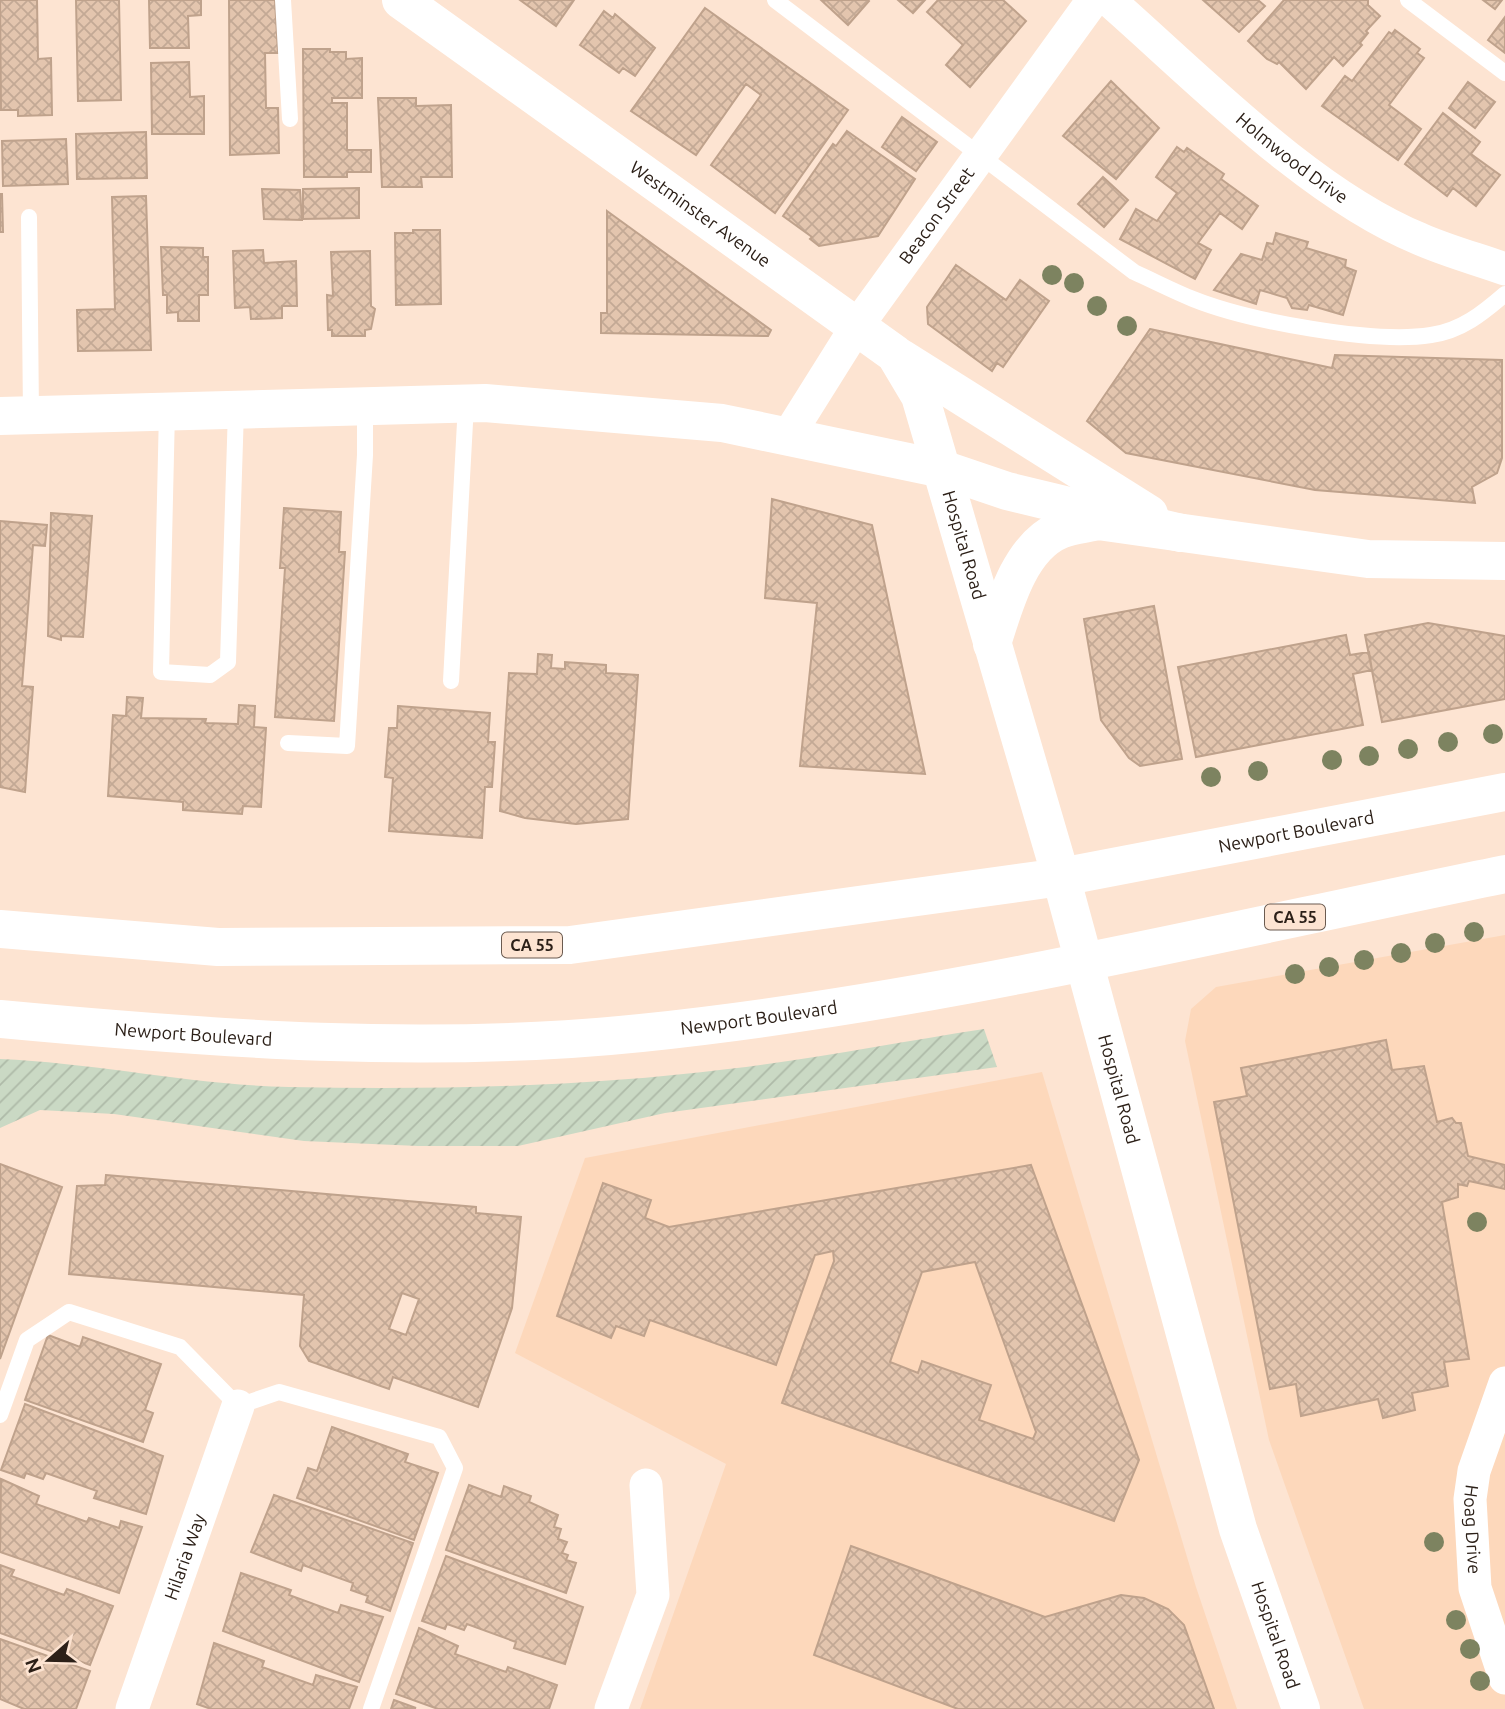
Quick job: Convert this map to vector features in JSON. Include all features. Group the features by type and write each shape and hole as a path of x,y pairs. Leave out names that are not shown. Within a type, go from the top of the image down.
{"main road":[{"name":"Westminster Avenue","path":"401,0 895,354 920,396 942,469"},
{"path":"895,354 1181,533"},
{"path":"16,416 466,403 722,423 942,469 1007,491 1181,533"},
{"name":"Hospital Road","path":"942,469 1085,961 1238,1529 1301,1709"},
{"path":"992,644 1021,570 1038,547 1059,530 1097,521 1368,559 1505,561"},
{"name":"Newport Boulevard","path":"0,929 218,947 570,945 1061,877 1505,792"},
{"name":"Newport Boulevard","path":"0,1019 257,1039 367,1044 481,1042 638,1033 816,1011 1085,961 1505,874"}],"street":[{"name":"Beacon Street","path":"788,436 857,326 1093,0"},
{"name":"Holmwood Drive","path":"1109,0 1275,145 1336,193 1418,239 1505,269"},
{"name":"Hoag Drive","path":"1502,1401 1474,1471 1470,1499 1475,1588 1505,1678"},
{"name":"Hilaria Way","path":"132,1709 238,1406"},
{"path":"611,1709 653,1595 646,1485"}],"lane":[{"path":"283,0 290,119"},
{"path":"775,0 1134,272 1194,300 1254,316 1369,337 1432,335 1475,320 1505,294"},
{"path":"1408,0 1505,73"},
{"path":"16,416 29,217"},
{"path":"450,681 466,403"},
{"path":"288,743 347,746 365,455 365,406"},
{"path":"167,411 161,672 210,675 228,662 236,410"},
{"path":"0,1415 27,1339 69,1312 180,1347 238,1406 279,1392 439,1437 456,1468 371,1709"}],"shaded area":[{"path":"1505,935 1505,1709 1364,1709 1269,1440 1185,1041 1191,1009 1216,987"},
{"path":"1042,1072 1196,1587 1237,1709 640,1709 726,1464 515,1353 585,1158"}],"green space":[{"path":"984,1029 997,1067 665,1113 518,1146 418,1146 304,1141 114,1114 40,1110 0,1128 0,1059 289,1087 509,1086 619,1080 728,1069"}],"building":[{"path":"0,0 37,0 38,59 51,58 52,115 18,116 18,110 1,110"},
{"path":"76,0 119,0 121,100 78,101"},
{"path":"149,0 201,0 201,15 188,16 189,48 150,48"},
{"path":"229,0 275,0 278,53 265,53 266,108 278,108 279,153 230,155"},
{"path":"520,0 574,0 556,26"},
{"path":"821,0 868,0 869,1 848,25"},
{"path":"898,0 925,0 913,13"},
{"path":"938,0 1003,0 1026,21 970,87 946,65 963,45 927,12"},
{"path":"1203,0 1258,0 1265,6 1239,32"},
{"path":"1284,0 1368,0 1368,5 1380,16 1366,31 1368,33 1360,43 1362,45 1343,66 1334,57 1306,89 1279,62 1277,64 1267,59 1248,41"},
{"path":"1483,0 1502,0 1495,9"},
{"path":"705,8 848,110 775,213 711,165 761,95 746,84 696,155 631,111"},
{"path":"604,11 613,18 615,14 655,48 635,76 623,68 619,73 580,45"},
{"path":"1505,17 1505,53 1488,40"},
{"path":"1395,30 1420,49 1417,53 1424,58 1389,105 1421,129 1398,160 1322,106 1345,76 1352,81 1389,32 1392,34"},
{"path":"303,49 330,49 330,52 346,52 346,59 362,58 362,98 332,98 332,103 347,103 347,150 371,150 371,172 347,172 347,177 304,177"},
{"path":"189,62 190,97 204,96 204,134 152,134 151,63"},
{"path":"1111,81 1159,128 1116,179 1063,136"},
{"path":"1468,82 1495,102 1475,128 1449,108"},
{"path":"378,98 416,98 416,106 451,105 452,177 421,177 422,187 382,187"},
{"path":"1443,113 1480,142 1471,154 1500,175 1476,206 1453,188 1447,196 1405,164"},
{"path":"902,117 937,142 916,171 882,147"},
{"path":"847,131 915,179 878,236 819,246 810,239 812,237 783,216 833,144 836,146"},
{"path":"146,132 147,178 77,179 76,134"},
{"path":"66,139 68,184 3,186 2,141"},
{"path":"1177,147 1184,152 1187,148 1224,174 1221,179 1258,206 1242,229 1220,213 1198,243 1211,250 1195,279 1120,239 1136,209 1157,221 1177,193 1156,177"},
{"path":"1103,177 1128,200 1104,227 1078,204"},
{"path":"359,188 359,218 303,219 303,189"},
{"path":"262,189 300,190 302,220 264,219"},
{"path":"2,194 3,232 0,232"},
{"path":"146,196 151,350 78,351 77,310 115,309 112,197"},
{"path":"607,211 771,330 768,336 601,333 601,313 607,313"},
{"path":"413,230 440,230 441,304 396,305 395,233 413,233"},
{"path":"1276,233 1308,242 1306,248 1346,260 1345,267 1356,271 1343,315 1309,305 1307,310 1292,308 1287,298 1260,290 1256,304 1214,290 1241,254 1262,260 1267,243 1273,244"},
{"path":"161,247 203,248 203,257 208,257 208,295 199,295 199,321 178,321 178,312 167,313 167,295 163,295"},
{"path":"263,250 264,263 296,261 297,306 282,306 282,318 251,319 250,307 235,308 233,251"},
{"path":"370,251 371,306 375,309 371,329 365,330 365,336 332,336 332,330 328,330 327,295 333,296 331,252"},
{"path":"956,265 1006,300 1020,280 1049,301 1003,367 997,363 992,371 928,324 927,307"},
{"path":"1150,329 1332,368 1335,355 1502,360 1502,458 1497,473 1472,487 1475,503 1315,490 1126,453 1087,421"},
{"path":"772,499 872,525 925,774 800,766 817,603 765,598"},
{"path":"284,508 341,512 339,552 345,552 334,721 275,717 285,568 280,568"},
{"path":"51,513 92,516 83,637 61,636 61,640 48,636"},
{"path":"0,521 47,525 45,546 33,545 22,686 33,687 25,792 0,787"},
{"path":"1154,606 1182,759 1140,766 1129,758 1101,720 1084,619"},
{"path":"1428,623 1505,636 1505,699 1382,722 1365,635"},
{"path":"1346,635 1350,655 1369,652 1372,670 1353,674 1363,725 1196,757 1178,667"},
{"path":"538,654 552,655 551,668 565,669 565,662 606,665 606,673 638,675 628,819 576,824 525,818 500,811 509,673 537,674"},
{"path":"127,697 143,698 141,718 206,719 205,723 238,724 239,705 255,706 254,727 266,728 261,807 243,806 242,814 183,810 183,802 108,796 113,715 126,716"},
{"path":"398,706 490,713 488,742 495,742 492,787 485,787 482,838 389,831 393,778 385,777 389,728 397,728"},
{"path":"1386,1040 1392,1070 1424,1066 1437,1122 1452,1118 1456,1123 1461,1123 1468,1156 1505,1165 1505,1189 1469,1181 1467,1186 1458,1184 1458,1197 1442,1202 1469,1359 1444,1362 1448,1386 1412,1393 1415,1410 1383,1418 1378,1399 1301,1416 1296,1384 1270,1389 1214,1102 1247,1096 1241,1068"},
{"path":"0,1164 62,1187 0,1359"},
{"path":"1031,1165 1139,1460 1114,1521 782,1403 834,1261 833,1251 815,1255 776,1365 650,1320 644,1336 616,1326 611,1338 557,1316 603,1183 651,1200 645,1218 669,1227","holes":["975,1262 1036,1432 1033,1439 979,1420 991,1385 922,1361 918,1373 890,1362 922,1272"]},
{"path":"106,1175 476,1207 476,1213 521,1217 512,1308 478,1407 393,1377 389,1389 309,1361 300,1346 304,1295 69,1274 77,1186 105,1185","holes":["402,1293 419,1299 406,1335 389,1329"]},
{"path":"48,1335 80,1347 83,1337 161,1364 145,1410 153,1413 143,1442 25,1400"},
{"path":"25,1404 163,1456 146,1514 94,1498 97,1491 46,1473 43,1479 26,1473 24,1478 1,1470"},
{"path":"332,1427 408,1454 405,1462 438,1473 414,1540 297,1498 308,1468 317,1471"},
{"path":"1,1479 39,1496 36,1504 87,1522 89,1518 119,1528 121,1521 142,1527 119,1593 0,1552"},
{"path":"469,1485 501,1497 504,1486 531,1496 529,1502 558,1515 554,1527 561,1529 558,1539 567,1542 562,1553 568,1555 566,1560 576,1563 566,1593 446,1550"},
{"path":"274,1495 413,1543 390,1611 366,1602 368,1596 351,1590 353,1583 303,1565 301,1571 251,1552"},
{"path":"851,1546 1045,1617 1121,1595 1144,1598 1168,1609 1184,1625 1214,1709 958,1709 814,1655"},
{"path":"446,1556 583,1607 565,1664 514,1648 516,1642 467,1624 464,1630 447,1624 445,1629 422,1621"},
{"path":"0,1565 14,1570 11,1576 64,1595 67,1589 113,1606 90,1665 0,1633"},
{"path":"241,1573 291,1590 289,1595 338,1613 341,1605 383,1617 359,1682 223,1631"},
{"path":"419,1628 458,1646 455,1654 506,1672 508,1667 557,1685 549,1709 438,1709 396,1694"},
{"path":"0,1639 90,1671 76,1709 24,1709 0,1699"},
{"path":"214,1643 264,1661 262,1667 313,1685 316,1675 357,1687 349,1709 211,1709 197,1704"},
{"path":"394,1700 416,1708 391,1709"}]}
